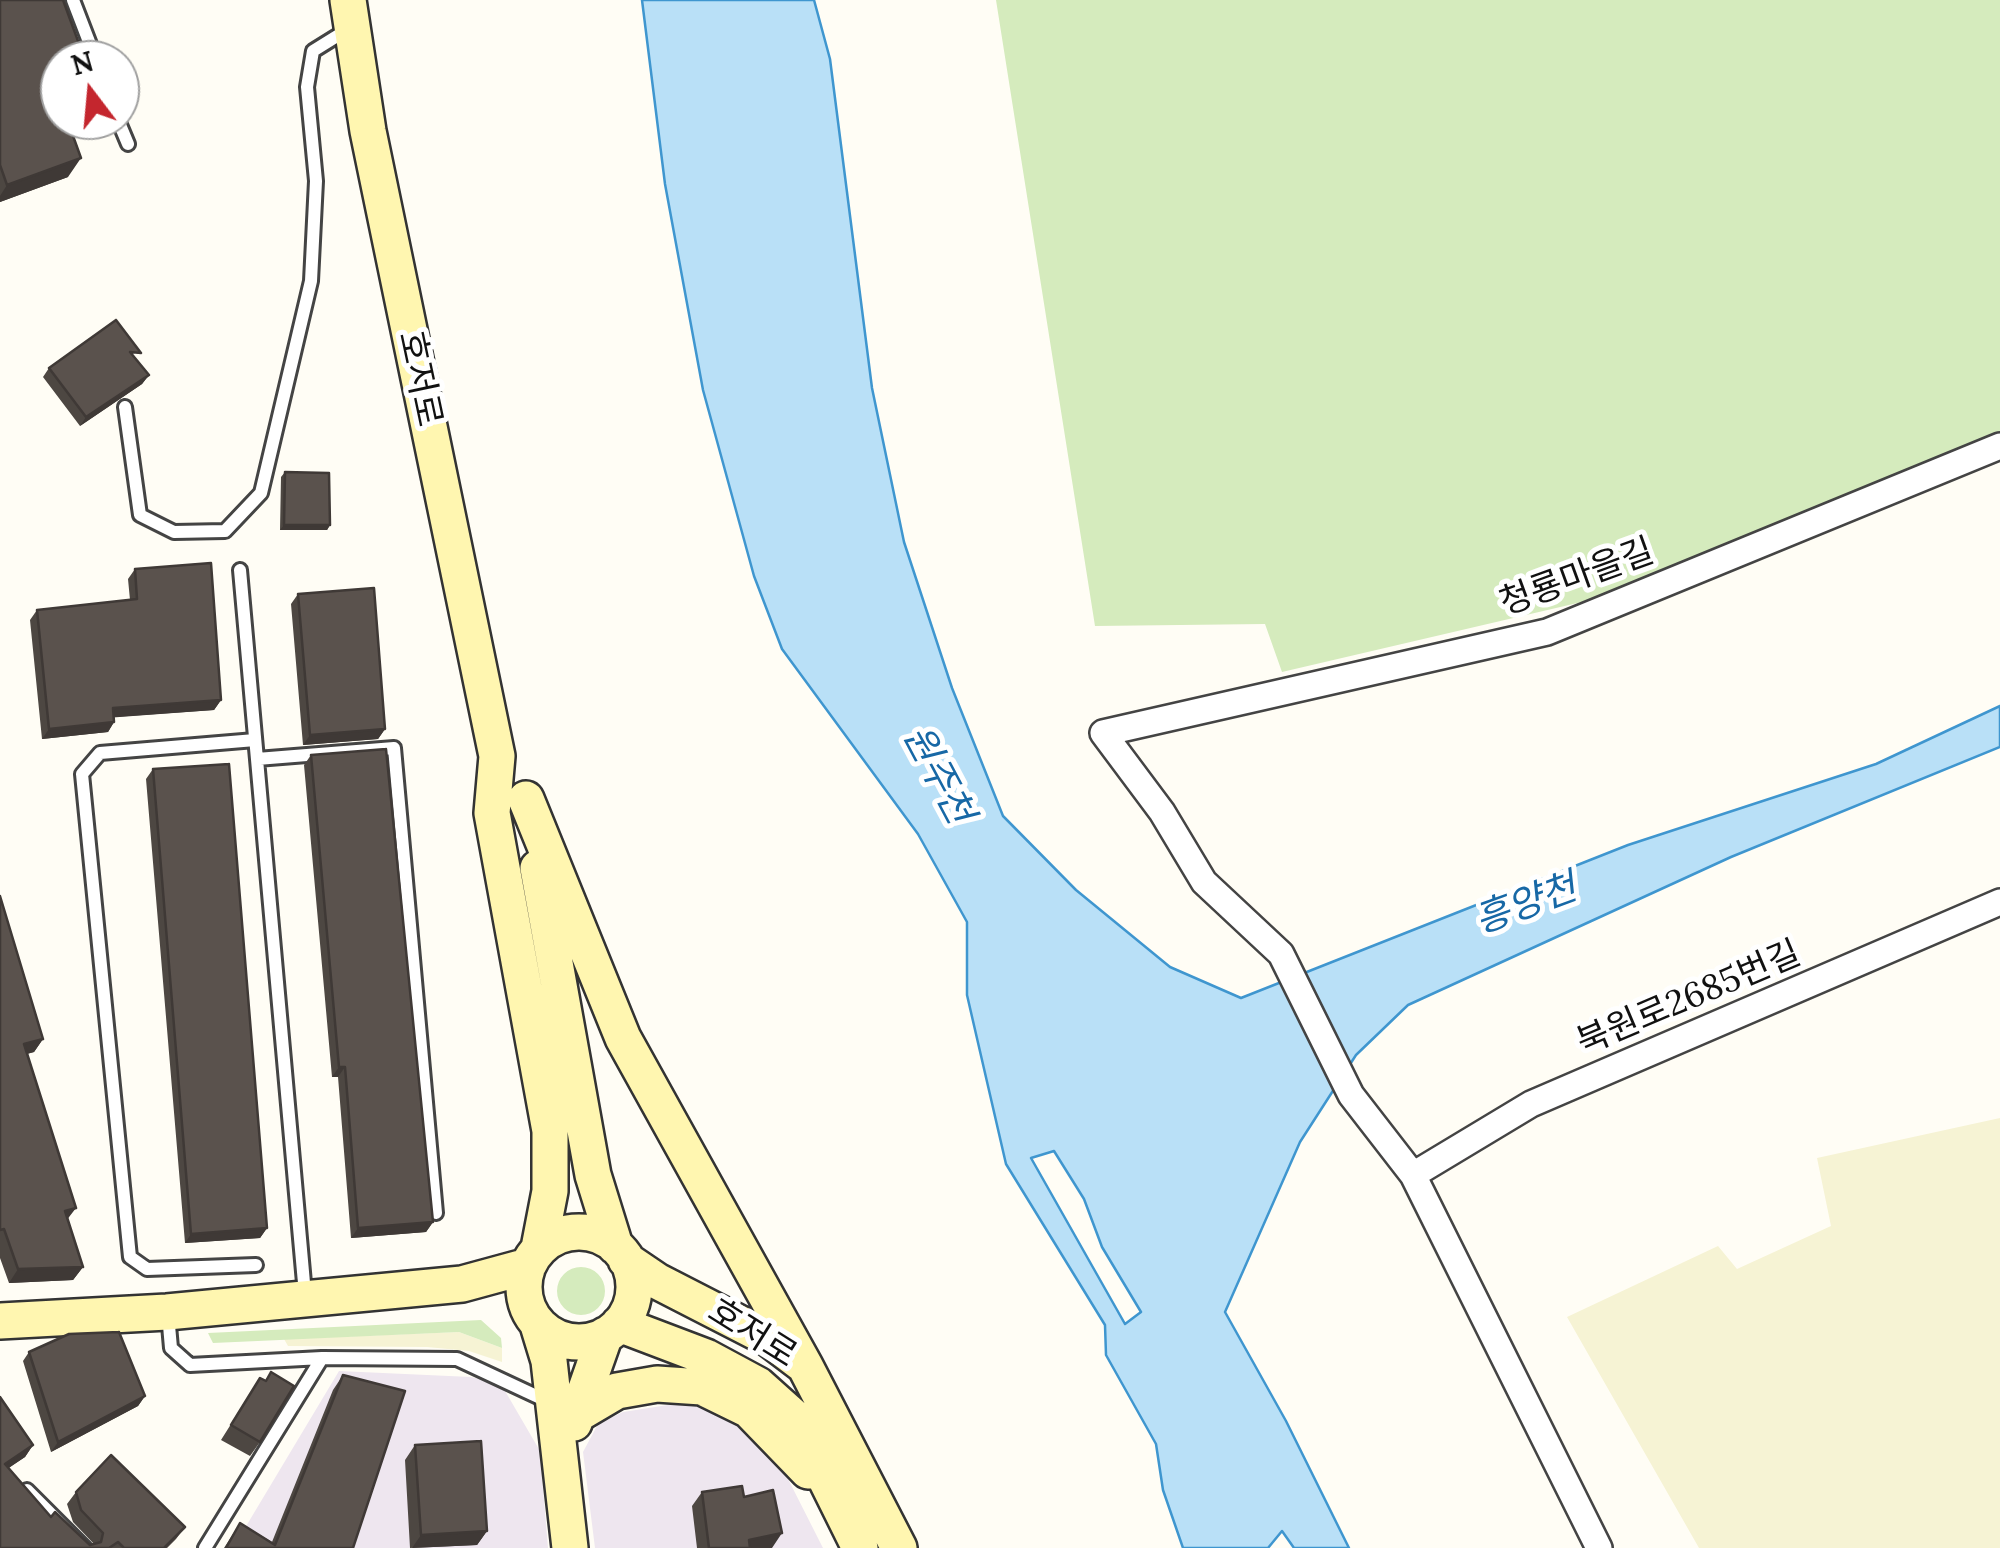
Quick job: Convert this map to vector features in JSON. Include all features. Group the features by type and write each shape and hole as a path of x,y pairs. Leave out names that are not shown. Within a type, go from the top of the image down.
{"street":[{"name":"호저로","path":"350,13 368,131 497,756"},
{"name":"청룡마을길","path":"1413,1175 1351,1095 1281,954 1204,882 1162,812 1103,733 1547,632 2000,446"},
{"path":"497,756 526,799 623,1038 805,1366"},
{"path":"497,756 492,813 550,1132 550,1191 533,1257 533,1317 566,1410 562,1457 570,1548"},
{"path":"526,799 592,1175 634,1293 566,1410"},
{"name":"북원로2685번길","path":"1413,1175 1531,1104 2000,902"},
{"path":"1413,1175 1599,1548"},
{"path":"462,1284 533,1257 552,1238 583,1232 621,1253"},
{"name":"호저로","path":"621,1253 657,1281 768,1338 805,1366 899,1548"},
{"path":"0,1321 168,1312 462,1284 502,1291 571,1342 612,1330 706,1357 758,1385 796,1419 854,1536"},
{"path":"566,1410 617,1391 657,1384 702,1387 749,1410 792,1450 854,1536"}],"lane":[{"path":"73,0 88,40"},
{"path":"125,408 140,515 174,532 225,531 262,493 311,282 316,181 306,88 313,52 350,13"},
{"path":"126,140 128,144"},
{"path":"240,570 305,1298"},
{"path":"255,740 100,753 82,774 130,1257 147,1270 256,1264"},
{"path":"257,759 394,748 436,1213"},
{"path":"168,1312 171,1348 190,1365 322,1358 457,1358 566,1410"},
{"path":"205,1548 322,1358"},
{"path":"27,1490 85,1548"}],"shaded area":[{"path":"2000,1118 2000,1548 1699,1548 1567,1317 1718,1246 1737,1269 1831,1226 1817,1158"},
{"path":"459,1332 502,1348 502,1362 469,1351 288,1346 284,1339"},
{"path":"339,1371 471,1377 501,1384 540,1451 548,1548 233,1548"},
{"path":"687,1402 742,1424 783,1469 823,1548 595,1548 583,1452 598,1424 623,1412"}],"green space":[{"path":"996,0 2000,0 2000,432 1616,594 1282,672 1265,624 1095,626"},
{"path":"581,1267 598,1274 605,1291 598,1308 581,1315 564,1308 557,1291 564,1274"},
{"path":"481,1320 501,1338 502,1348 459,1332 213,1343 208,1333"}],"water":[{"path":"642,0 814,0 830,59 872,388 904,542 952,688 1003,816 1076,890 1170,967 1241,998 1628,845 1876,764 2000,706 2000,747 1731,857 1408,1005 1356,1055 1300,1142 1225,1312 1286,1421 1349,1548 1294,1548 1282,1531 1268,1548 1183,1548 1163,1490 1156,1444 1106,1355 1105,1325 1006,1164 967,995 967,922 918,834 782,649 754,576 703,390 665,184","holes":["1054,1151 1084,1199 1102,1247 1141,1312 1125,1324 1031,1158"]}],"building":[{"path":"0,0 63,0 78,40 40,40 40,140 74,140 81,158 7,185 0,165"},
{"path":"116,320 141,353 130,352 149,375 86,417 49,368"},
{"path":"285,472 329,473 330,525 284,525"},
{"path":"211,563 221,700 113,708 114,722 49,729 37,610 137,599 135,569"},
{"path":"374,588 385,729 310,735 298,594"},
{"path":"386,749 433,1222 358,1228 311,755"},
{"path":"229,764 267,1228 191,1234 153,769"},
{"path":"0,896 43,1039 24,1044 76,1208 65,1211 83,1267 18,1269 4,1229 0,1230"},
{"path":"119,1332 145,1396 58,1442 29,1352 69,1334"},
{"path":"271,1372 294,1386 260,1442 231,1425 260,1378 266,1381"},
{"path":"343,1375 405,1391 353,1548 226,1548 240,1523 275,1545"},
{"path":"0,1397 33,1445 5,1464 51,1517 55,1512 90,1545 101,1542 103,1533 81,1510 76,1492 111,1455 185,1527 164,1548 124,1548 118,1542 109,1548 0,1548"},
{"path":"481,1441 487,1531 421,1535 415,1445"},
{"path":"742,1486 744,1497 773,1490 782,1533 749,1540 750,1548 709,1548 702,1492"}],"water label":[{"name":"원주천","path":"937,775"},
{"name":"흥양천","path":"1526,905"}]}
